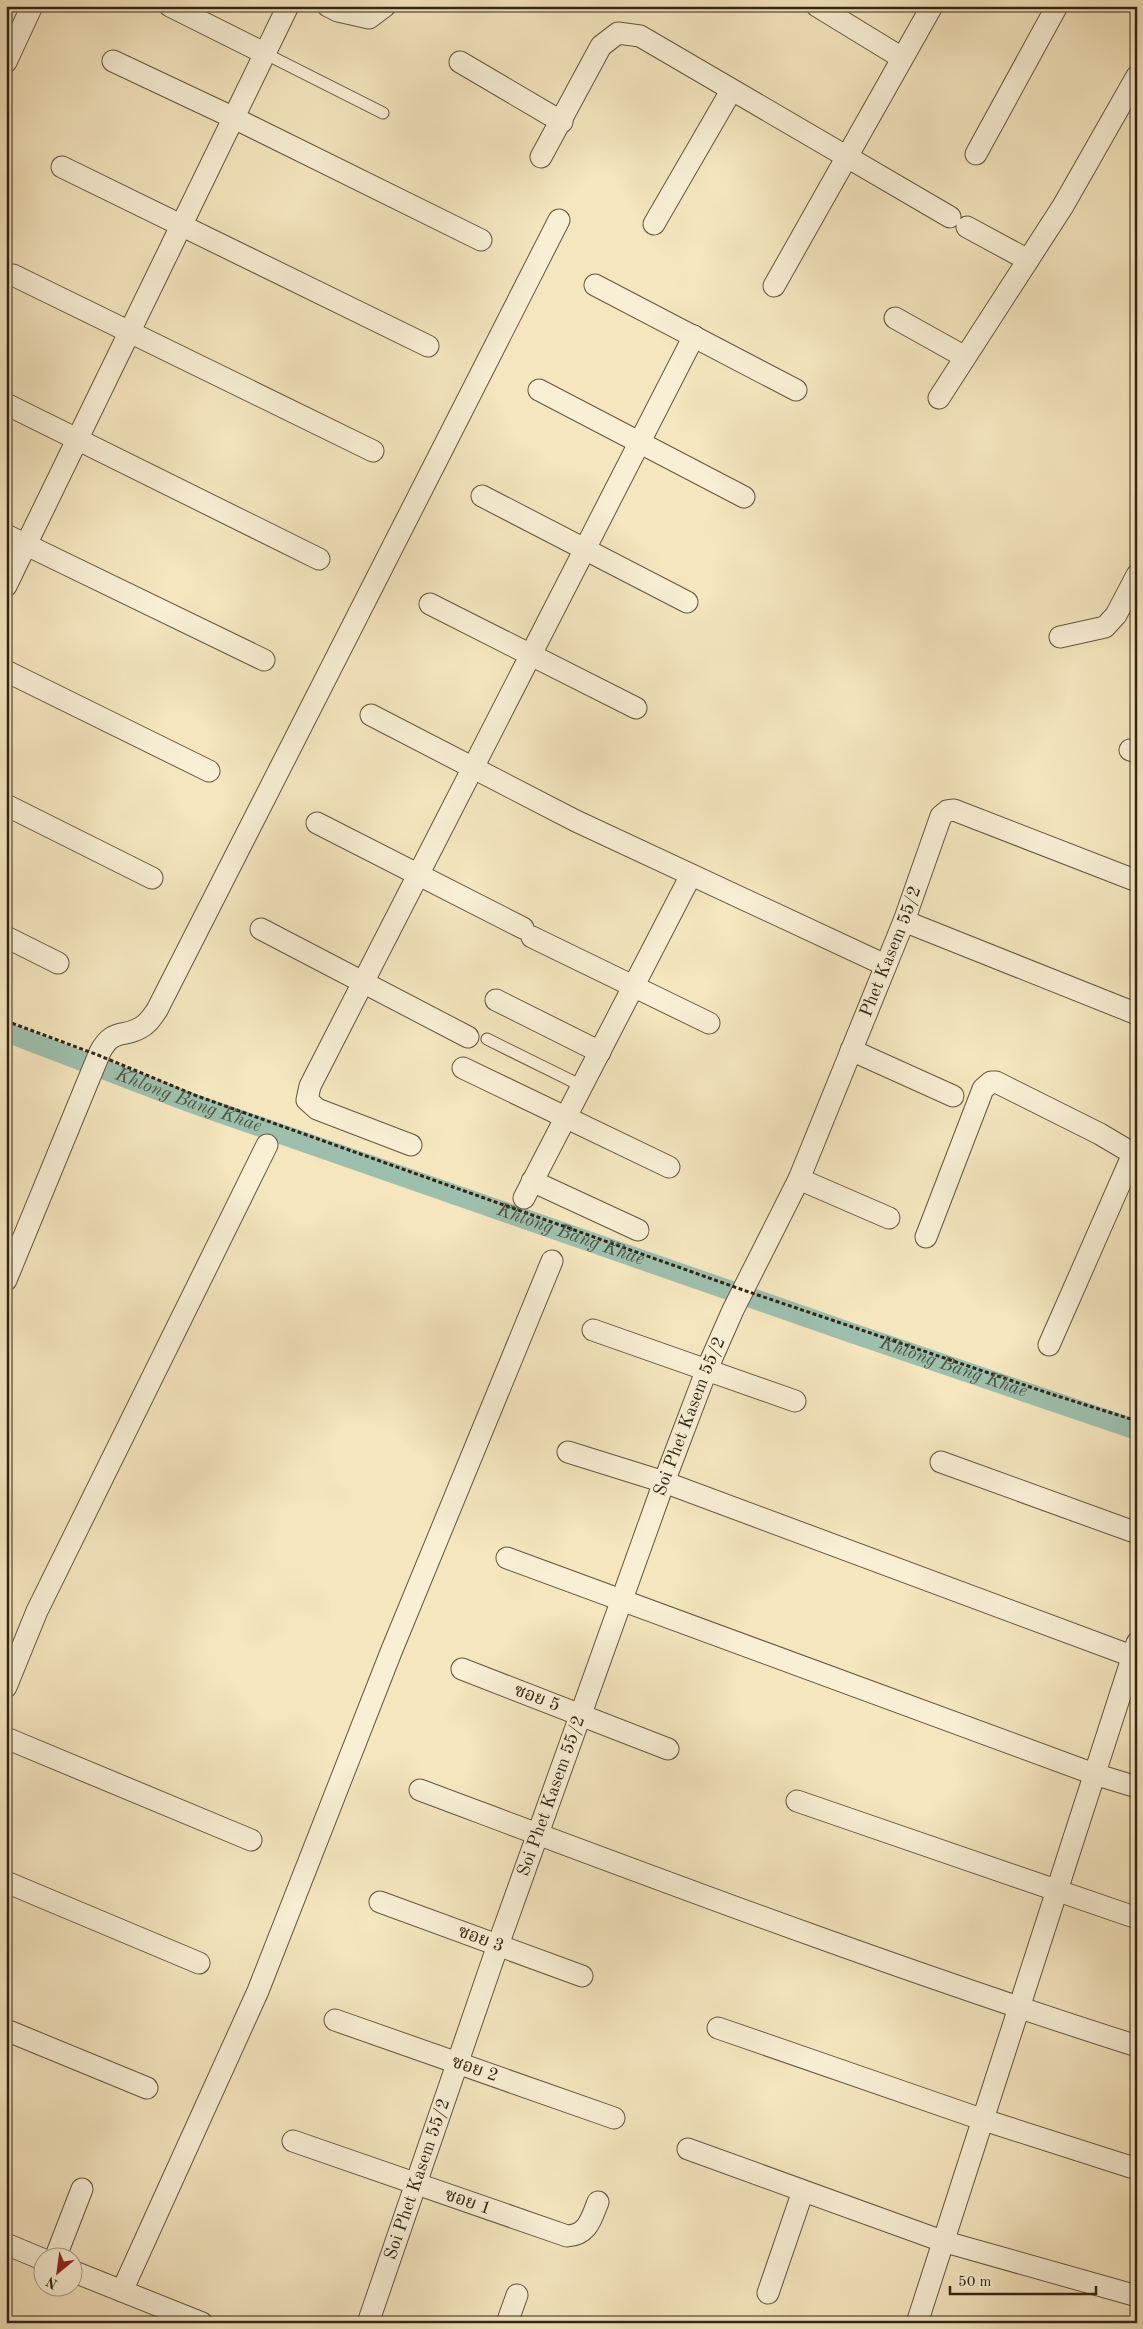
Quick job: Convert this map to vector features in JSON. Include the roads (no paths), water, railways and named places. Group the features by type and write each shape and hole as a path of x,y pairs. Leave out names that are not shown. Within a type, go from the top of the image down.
{"street":[{"path":"6,62 32,6"},
{"path":"170,6 266,54"},
{"path":"6,586 288,6"},
{"path":"328,6 338,11 369,18 385,6"},
{"path":"817,6 902,58"},
{"path":"774,286 932,6"},
{"path":"976,154 1056,6"},
{"path":"541,156 562,122 601,46 618,33 640,36 846,158 1028,260"},
{"path":"113,61 234,118 481,240"},
{"path":"460,62 562,122"},
{"path":"938,398 1063,206 1137,76"},
{"path":"654,224 731,91"},
{"path":"62,167 428,346"},
{"path":"6,1280 98,1057 107,1040 120,1033 139,1029 148,1023 157,1010 559,220"},
{"path":"13,275 373,451"},
{"path":"595,285 796,390"},
{"path":"895,318 965,356"},
{"path":"411,1145 317,1109 307,1100 310,1086 694,336"},
{"path":"539,390 744,497"},
{"path":"6,404 319,559"},
{"path":"482,496 687,602"},
{"path":"6,535 264,660"},
{"path":"1060,637 1105,627 1116,615 1137,575"},
{"path":"430,604 636,708"},
{"path":"6,671 209,771"},
{"path":"371,715 576,821 885,965"},
{"path":"6,805 152,878"},
{"name":"Phet Kasem 55/2","path":"747,1283 799,1179 904,920 941,816 947,811 954,810 1137,881"},
{"path":"317,822 633,987 709,1023"},
{"path":"638,1230 528,1190 690,874"},
{"path":"904,920 1137,1014"},
{"path":"261,929 478,1038"},
{"path":"6,937 58,963"},
{"path":"496,1000 600,1052"},
{"path":"852,1050 953,1096"},
{"path":"463,1068 669,1168"},
{"path":"926,1237 983,1088 991,1082 1100,1134 1135,1155 1048,1345"},
{"path":"6,1687 37,1611 267,1145"},
{"path":"799,1179 889,1218"},
{"path":"122,2291 258,1991 391,1652 552,1261"},
{"name":"Soi Phet Kasem 55/2","path":"368,2323 579,1714 707,1369 747,1283"},
{"path":"593,1330 795,1401"},
{"path":"568,1452 664,1482 1135,1653 981,2119 917,2323"},
{"path":"942,1462 1137,1533"},
{"path":"507,1558 1094,1774 1137,1787"},
{"name":"ซอย 5","path":"462,1670 668,1749"},
{"path":"6,1738 251,1840"},
{"path":"420,1790 752,1914 1018,2008 1137,2046"},
{"path":"797,1801 1137,1918"},
{"path":"6,1882 199,1963"},
{"name":"ซอย 3","path":"380,1902 582,1976"},
{"name":"ซอย 2","path":"335,2020 614,2118"},
{"path":"718,2028 981,2119 1137,2169"},
{"path":"6,2030 147,2088"},
{"name":"ซอย 1","path":"292,2141 567,2236 582,2233 587,2227 598,2202"},
{"path":"688,2149 942,2241 1137,2296"},
{"path":"60,2246 82,2190"},
{"path":"768,2293 803,2191"},
{"path":"6,2244 32,2255"},
{"path":"82,2275 202,2323"},
{"path":"507,2323 517,2295"}],"lane":[{"path":"266,54 384,113"},
{"path":"478,1038 582,1086"}],"waterway":[{"name":"Khlong Bang Khae","path":"6,1032 186,1101 849,1332 1137,1430"}]}
